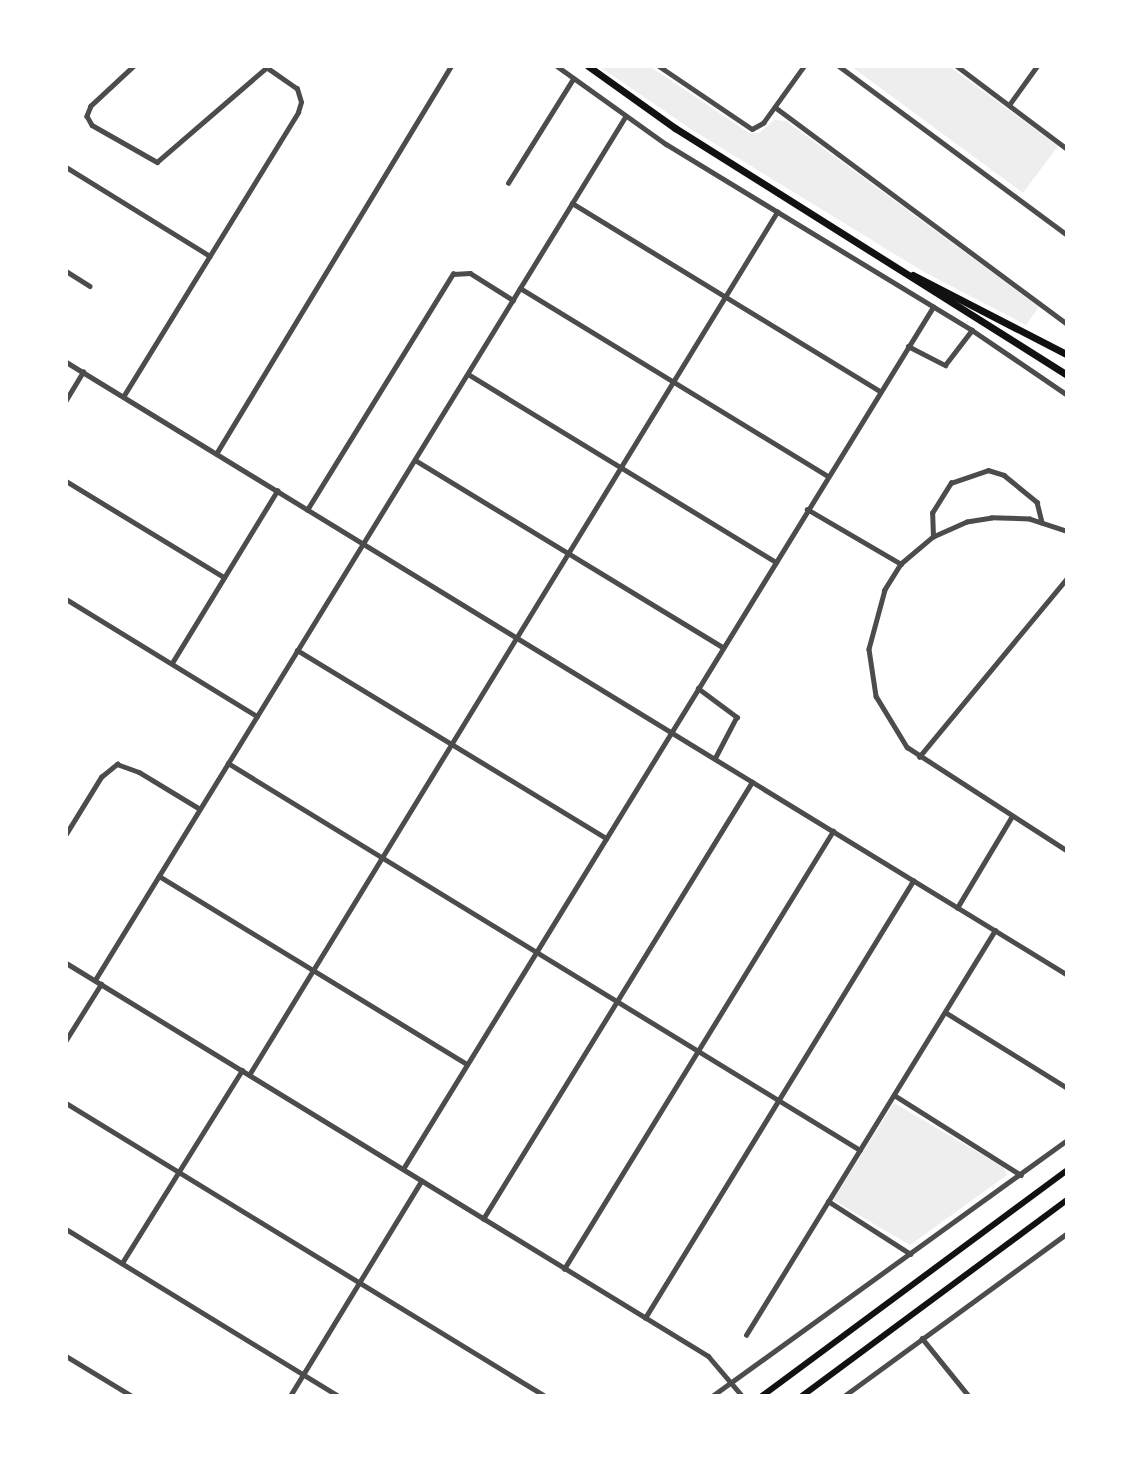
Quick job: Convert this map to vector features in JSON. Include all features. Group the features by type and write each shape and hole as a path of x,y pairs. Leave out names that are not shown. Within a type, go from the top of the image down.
{"main road":[{"path":"588,66 675,128 913,275 1066,374"},
{"path":"913,275 1066,354"},
{"path":"762,1395 1066,1171"},
{"path":"802,1395 1066,1200"}],"street":[{"path":"124,397 298,112 301,96 294,85 265,67 157,162 92,125 87,116 91,106 134,66"},
{"path":"216,454 451,66"},
{"path":"557,66 625,117 972,330 1066,394"},
{"path":"659,66 747,128 760,126 804,66"},
{"path":"839,66 1066,234"},
{"path":"957,66 1066,148"},
{"path":"1009,105 1037,66"},
{"path":"508,183 573,79"},
{"path":"775,107 1066,323"},
{"path":"95,980 625,117"},
{"path":"66,167 210,256"},
{"path":"572,203 880,391"},
{"path":"249,1075 777,212"},
{"path":"66,271 90,286"},
{"path":"307,510 453,274 470,273 513,300"},
{"path":"520,288 828,476"},
{"path":"402,1169 933,307"},
{"path":"908,346 945,365 972,330"},
{"path":"66,362 1066,974"},
{"path":"66,400 83,372"},
{"path":"468,374 776,562"},
{"path":"415,460 723,648"},
{"path":"933,537 932,513 951,482 988,470 1004,475 1037,502 1042,522"},
{"path":"66,481 224,578"},
{"path":"172,663 277,491"},
{"path":"807,509 901,564"},
{"path":"1066,531 1042,522 992,518 967,522 933,537 901,564 878,606 870,667 883,715 919,757 1066,850"},
{"path":"919,757 1066,579"},
{"path":"66,599 257,716"},
{"path":"297,650 606,838"},
{"path":"698,688 737,717 715,759"},
{"path":"228,763 860,1150"},
{"path":"66,834 101,778 117,764 132,768 200,809"},
{"path":"483,1219 752,782"},
{"path":"957,908 1012,816"},
{"path":"564,1269 833,831"},
{"path":"159,876 467,1064"},
{"path":"645,1318 914,881"},
{"path":"746,1335 995,931"},
{"path":"66,963 708,1356 742,1395"},
{"path":"66,1040 101,984"},
{"path":"944,1012 1066,1087"},
{"path":"122,1263 242,1070"},
{"path":"894,1095 1021,1175"},
{"path":"66,1103 545,1395"},
{"path":"712,1395 912,1255 1066,1141"},
{"path":"290,1395 421,1181"},
{"path":"828,1201 912,1255"},
{"path":"66,1229 340,1395"},
{"path":"844,1395 1066,1234"},
{"path":"922,1338 969,1395"},
{"path":"66,1356 132,1395"}],"shaded area":[{"path":"600,67 651,67 749,133 759,133 774,120 786,121 1039,307 1026,325 924,272 694,131"},
{"path":"852,67 950,67 1058,146 1023,193"},
{"path":"894,1103 1003,1167 1007,1175 910,1245 833,1200"}]}
